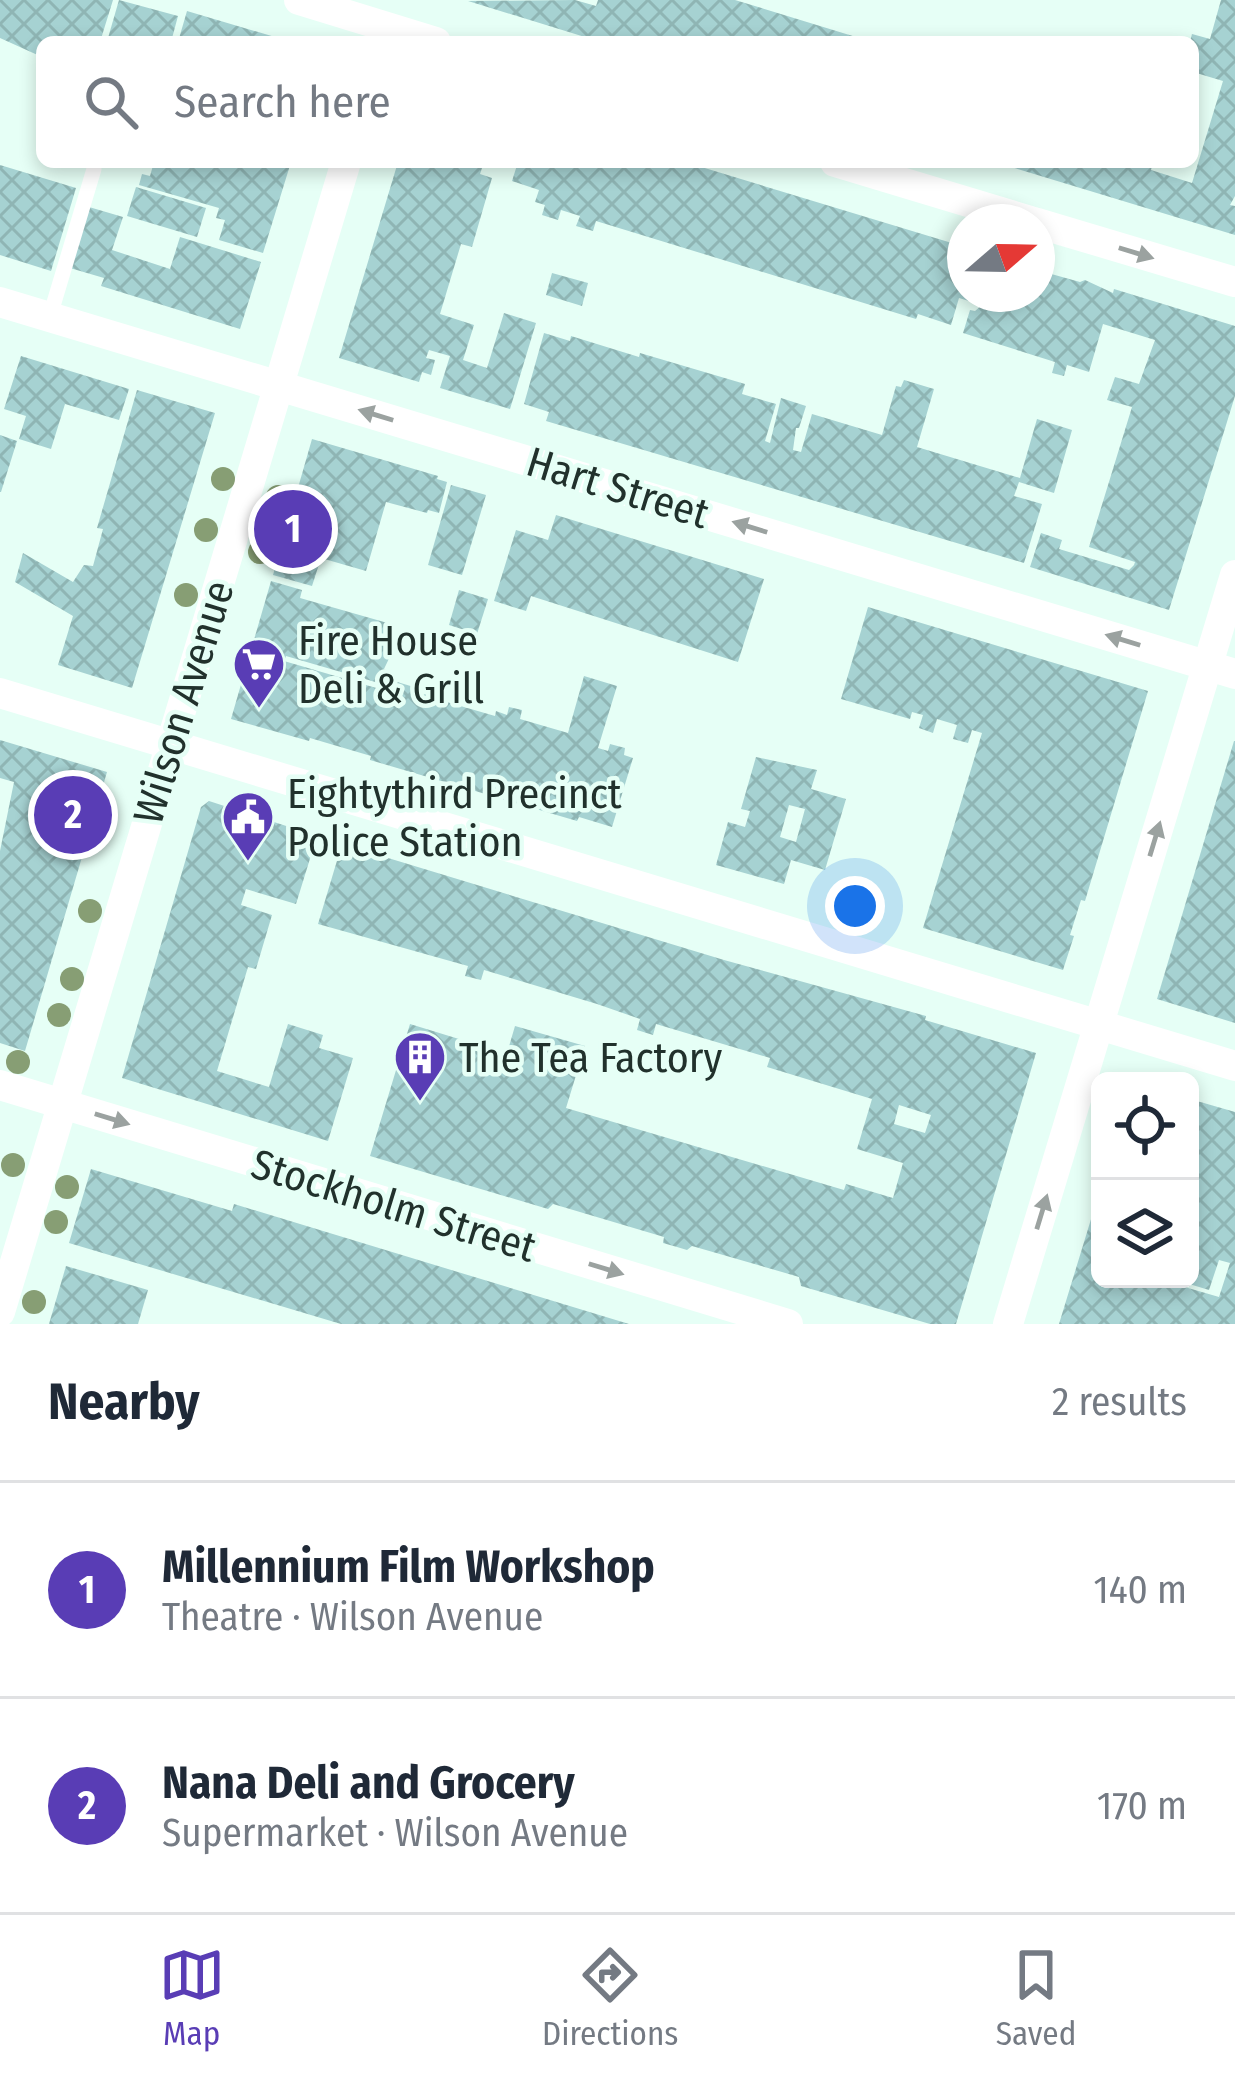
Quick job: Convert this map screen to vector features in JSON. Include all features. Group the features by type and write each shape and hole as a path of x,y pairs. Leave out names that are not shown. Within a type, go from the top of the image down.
{"street":[{"path":"298,0 421,36"},
{"name":"Wilson Avenue","path":"2,1297 64,1105 344,168"},
{"path":"855,168 976,204"},
{"path":"1055,228 1235,282"},
{"name":"Hart Street","path":"0,302 1221,669"},
{"path":"1008,1324 1098,1025 1221,669 1235,575"},
{"path":"0,693 1235,1066"},
{"name":"Stockholm Street","path":"0,1085 788,1324"}],"lane":[{"path":"50,316 94,169"}],"building":[{"path":"0,0 113,0 102,36 36,36 36,54 0,38"},
{"path":"119,0 178,16 173,36 109,36"},
{"path":"575,0 596,6 598,0 735,0 853,36 582,36 468,1"},
{"path":"1221,0 1235,0 1235,196 1230,205 1235,206 1235,235 1014,168 1152,168 1192,183 1223,81 1199,74 1199,36 1192,36 1192,34 1210,39"},
{"path":"187,11 272,36 180,36"},
{"path":"0,165 76,188 51,271 0,255"},
{"path":"152,168 289,168 263,253 219,240 225,220 216,218 219,208 139,185 142,174 150,176"},
{"path":"396,168 482,168 480,174 492,178 472,247 461,244 440,314 474,325 463,360 487,368 504,313 536,323 510,409 440,388 450,356 429,350 426,358 435,360 431,375 422,372 419,382 339,358"},
{"path":"516,168 705,168 947,242 947,312 955,312 951,325 918,314 916,319 596,221 593,231 576,226 580,216 561,210 558,220 542,215 545,205 535,202 539,190 512,181"},
{"path":"136,187 206,208 197,237 127,216"},
{"path":"89,207 123,217 112,250 170,269 180,237 261,262 240,329 101,286 104,278 70,268"},
{"path":"552,273 588,283 582,306 546,295"},
{"path":"1055,275 1235,326 1235,396 1169,610 1030,567 1041,533 1062,540 1059,549 1129,570 1134,565 1089,547 1132,407 1107,400 1115,377 1139,384 1155,340 1103,324 1089,372 1067,365 1064,376 1052,373 1055,362 963,333 969,312 1055,312"},
{"path":"544,333 570,341 571,336 639,357 640,353 745,384 742,394 776,404 765,441 770,443 781,398 806,406 793,450 801,452 812,414 882,435 896,386 901,387 904,380 934,389 917,447 1020,478 1037,419 1072,430 1054,493 1019,482 1014,496 1042,504 1024,563 546,421 549,412 524,404"},
{"path":"21,356 129,389 119,420 65,404 51,449 19,439 26,416 4,409"},
{"path":"137,390 215,413 132,688 58,665 73,616 15,582 23,553 73,582 84,565 93,566 103,529 97,528"},
{"path":"0,435 17,441 1,492 0,492"},
{"path":"312,439 447,482 439,513 386,502 366,571 321,558 312,586 273,575"},
{"path":"451,485 486,495 462,575 428,565"},
{"path":"556,515 764,579 738,662 531,596 526,611 494,601 516,530 548,540"},
{"path":"271,581 302,590 300,598 391,624 388,638 394,648 384,669 392,672 389,686 286,656 284,661 390,692 394,681 427,691 426,696 495,716 496,711 507,715 509,707 522,710 520,719 568,733 584,676 617,686 598,748 608,751 610,744 625,748 624,755 633,758 612,827 579,817 577,821 310,738 231,719"},
{"path":"459,590 488,599 477,634 449,625"},
{"path":"868,607 1148,691 1063,970 923,928 982,733 972,730 968,743 953,739 957,725 937,719 933,733 919,728 923,715 912,712 910,719 841,699"},
{"path":"0,740 107,772 25,1051 0,1043 0,851 14,782 0,778"},
{"path":"1235,741 1235,1023 1157,999"},
{"path":"756,757 817,770 811,789 846,799 825,870 791,860 784,884 716,865 728,822 745,827 750,811 741,809","holes":["789,805 805,809 796,842 780,837"]},
{"path":"209,801 317,836 296,904 246,889 241,905 272,915 256,969 248,967 217,1071 269,1087 288,1024 323,1035 319,1048 353,1058 328,1141 122,1078 201,807"},
{"path":"342,844 926,1016 925,1020 1036,1053 956,1324 930,1324 801,1286 799,1277 692,1246 687,1250 663,1243 664,1237 553,1204 548,1209 370,1156 410,1024 472,1043 470,1049 505,1060 515,1026 585,1046 566,1108 844,1190 846,1184 893,1198 903,1163 857,1149 872,1099 767,1067 770,1058 656,1024 653,1035 637,1030 640,1019 597,1004 484,970 481,980 465,976 468,966 318,924","holes":["899,1105 931,1115 925,1133 894,1124"]},
{"path":"1199,1102 1235,1112 1235,1324 1059,1324 1091,1219 1091,1288 1188,1288 1219,1297 1230,1263 1219,1260 1209,1290 1199,1287"},
{"path":"91,1169 232,1211 234,1204 629,1324 341,1324 69,1243"},
{"path":"66,1266 148,1290 138,1324 49,1324"}],"place":[{"name":"Millennium Film Workshop","path":"293,529"},
{"name":"Fire House Deli & Grill","path":"259,710"},
{"name":"Nana Deli and Grocery","path":"73,815"},
{"name":"Eightythird Precinct Police Station","path":"248,863"},
{"name":"The Tea Factory","path":"420,1103"}]}
